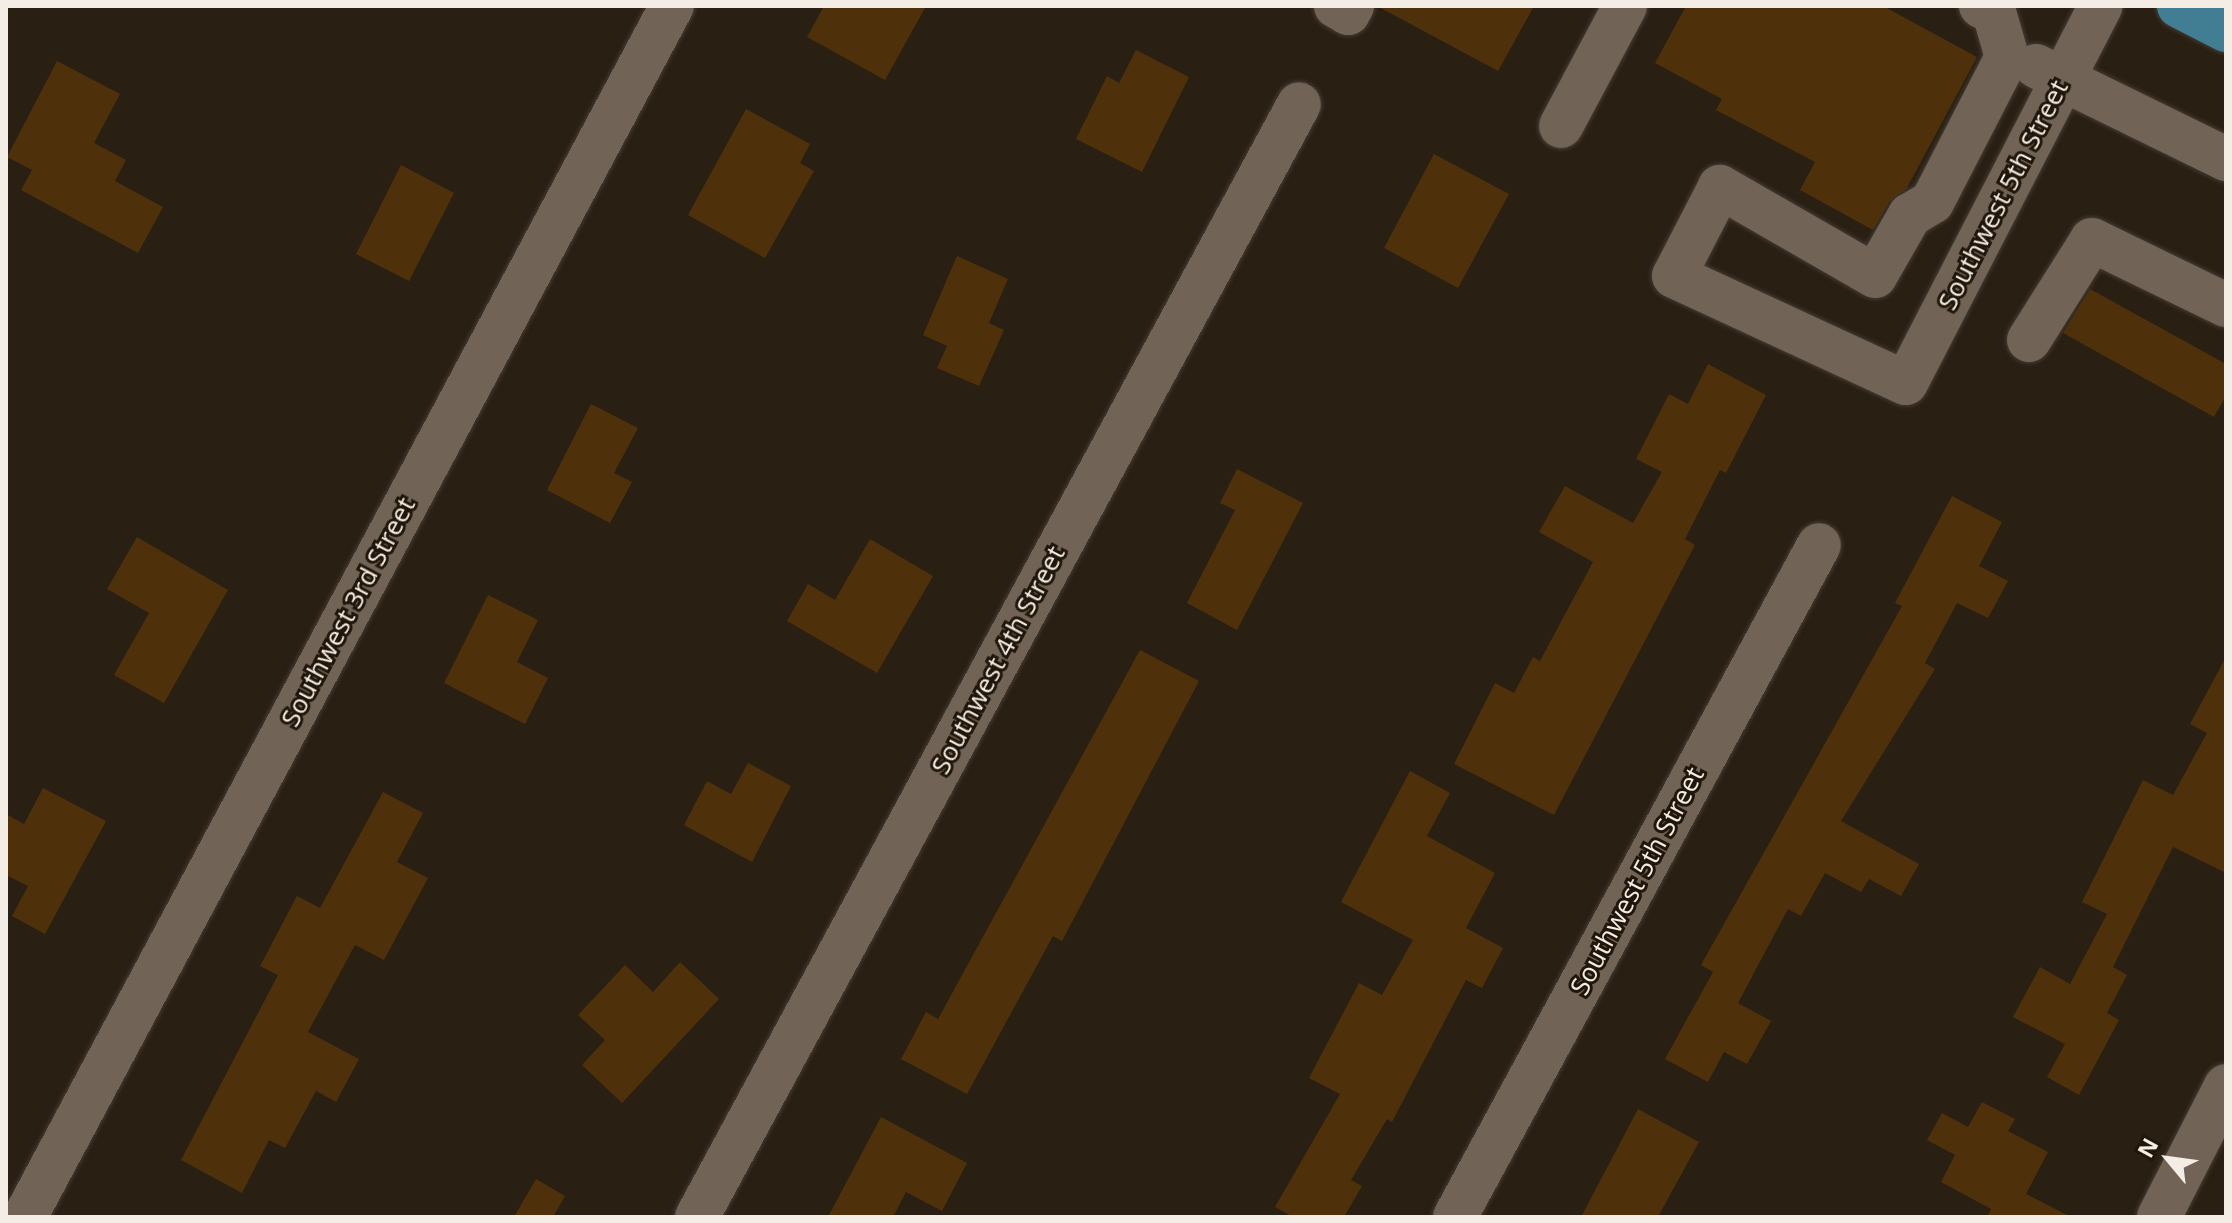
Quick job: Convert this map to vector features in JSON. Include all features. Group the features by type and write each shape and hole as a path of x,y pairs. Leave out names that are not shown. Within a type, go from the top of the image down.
{"main road":[{"path":"2179,6 2226,30"}],"street":[{"name":"Southwest 3rd Street","path":"25,1217 672,6"},
{"path":"1981,6 1994,12 2007,57 2065,75 2226,159"},
{"name":"Southwest 5th Street","path":"2007,57 1932,202 1910,215 1875,276 1720,187 1674,276 1906,383 2101,6"},
{"path":"1561,126 1624,7"},
{"name":"Southwest 4th Street","path":"697,1217 1299,104"},
{"path":"2029,340 2092,240 2226,305"},
{"name":"Southwest 5th Street","path":"1455,1217 1819,545"},
{"path":"2159,1217 2226,1086"}],"building":[{"path":"824,6 926,6 885,80 807,37"},
{"path":"1377,6 1534,6 1498,71"},
{"path":"1686,6 1883,6 1977,57 1907,188 1889,202 1873,230 1800,190 1815,162 1716,110 1722,99 1655,63"},
{"path":"1136,50 1189,77 1142,172 1076,139 1107,76 1119,83"},
{"path":"57,61 120,94 94,143 126,160 115,181 163,207 138,253 21,190 32,170 7,157"},
{"path":"746,109 810,144 800,163 814,171 765,258 688,215"},
{"path":"1434,154 1509,194 1458,288 1384,248"},
{"path":"401,165 454,193 409,281 356,254"},
{"path":"957,256 1008,279 989,323 1004,330 979,386 937,368 947,346 923,335"},
{"path":"2090,289 2226,364 2226,396 2214,417 2063,333"},
{"path":"1708,364 1766,395 1726,473 1720,470 1685,539 1695,545 1554,815 1454,764 1495,683 1514,693 1533,657 1540,661 1593,562 1539,532 1565,486 1633,523 1662,472 1636,459 1669,394 1688,404"},
{"path":"591,404 638,428 614,473 632,482 610,523 547,490"},
{"path":"1237,469 1303,503 1237,630 1187,603 1235,510 1220,503"},
{"path":"1952,496 2002,522 1979,566 2008,581 1988,618 1957,603 1925,663 1935,669 1841,821 1919,864 1901,896 1869,879 1861,892 1825,873 1801,916 1788,909 1738,1003 1771,1021 1747,1064 1724,1052 1708,1082 1665,1059 1713,972 1701,965 1902,606 1895,603"},
{"path":"137,537 228,590 164,703 114,675 149,613 107,589"},
{"path":"870,539 933,576 877,673 787,621 808,584 835,600"},
{"path":"488,595 538,620 517,662 548,678 525,724 444,683"},
{"path":"1140,650 1199,681 1062,941 1053,936 967,1094 901,1059 926,1012 938,1019"},
{"path":"2226,657 2226,873 2173,847 2113,967 2127,975 2107,1013 2119,1020 2079,1095 2047,1077 2065,1044 2013,1017 2040,967 2070,984 2107,914 2082,902 2143,780 2173,795 2207,733 2190,724"},
{"path":"748,763 791,786 752,862 684,825 707,781 731,794"},
{"path":"1410,771 1450,793 1427,836 1495,873 1466,928 1503,948 1482,988 1466,980 1392,1122 1387,1119 1351,1180 1362,1186 1344,1217 1293,1217 1275,1207 1340,1094 1309,1078 1359,983 1382,995 1413,940 1341,902"},
{"path":"43,788 106,821 45,934 12,916 28,886 6,875 6,814 24,824"},
{"path":"383,792 423,813 397,862 428,878 384,960 355,945 308,1032 359,1059 336,1102 316,1091 285,1148 269,1140 242,1193 181,1160 278,975 260,966 297,896 320,908"},
{"path":"680,962 719,999 622,1103 582,1065 605,1040 578,1015 625,965 653,992"},
{"path":"1982,1102 2015,1119 2008,1131 2048,1152 2026,1194 2071,1217 1987,1217 1991,1209 1941,1182 1955,1155 1927,1140 1942,1113 1968,1127"},
{"path":"1638,1109 1699,1142 1658,1217 1581,1217"},
{"path":"881,1117 967,1163 942,1211 906,1192 893,1217 828,1217"},
{"path":"536,1179 565,1196 553,1217 514,1217"}]}
